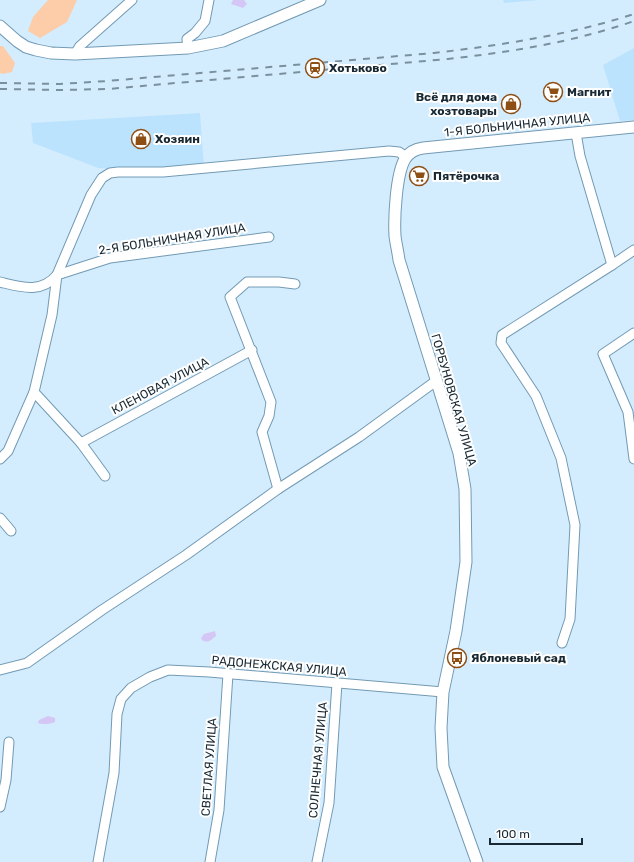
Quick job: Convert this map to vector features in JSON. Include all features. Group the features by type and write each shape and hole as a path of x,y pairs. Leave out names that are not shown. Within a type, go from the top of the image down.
{"main road":[{"path":"0,26 26,47 51,53 75,54 188,48 223,41 320,0"},
{"name":"1-Я БОЛЬНИЧНАЯ УЛИЦА","path":"406,157 414,151 423,148 634,127"},
{"name":"ГОРБУНОВСКАЯ УЛИЦА","path":"406,157 397,195 397,246 402,273 460,454 465,489 466,562 456,631 443,692 441,728 444,767 477,862"}],"street":[{"path":"75,54 80,46 132,0"},
{"path":"188,48 187,39 195,33 205,21 209,0"},
{"path":"576,133 580,156 612,265"},
{"path":"0,459 8,451 34,392 52,315 57,275 89,199 102,178 110,173 118,172 163,172 389,151 398,152 406,157"},
{"name":"2-Я БОЛЬНИЧНАЯ УЛИЦА","path":"0,282 17,286 37,287 49,284 57,275 110,258 269,237"},
{"path":"562,643 570,620 575,525 561,458 536,396 501,342 502,335 634,250"},
{"path":"278,489 262,432 271,402 252,350 230,297 247,282 279,282 295,284"},
{"path":"634,333 603,354 628,412 634,459"},
{"name":"КЛЕНОВАЯ УЛИЦА","path":"81,443 252,350"},
{"path":"0,670 27,663 102,610 186,555 278,489 359,437 436,381"},
{"path":"34,392 81,443 105,476"},
{"path":"0,518 11,531"},
{"name":"РАДОНЕЖСКАЯ УЛИЦА","path":"98,862 114,773 117,714 121,699 131,688 150,677 168,670 443,692"},
{"name":"СВЕТЛАЯ УЛИЦА","path":"210,862 219,810 228,674"},
{"name":"СОЛНЕЧНАЯ УЛИЦА","path":"317,862 328,803 337,683"},
{"path":"0,807 6,780 9,742"}],"shaded area":[{"path":"48,0 77,0 67,22 40,38 28,31 33,17"},
{"path":"233,0 244,0 247,4 243,8 231,4"},
{"path":"503,0 539,0 504,3"},
{"path":"0,46 3,46 15,63 12,72 3,74 0,73"},
{"path":"634,48 634,120 620,121 603,65"},
{"path":"200,113 204,168 163,172 98,168 33,143 31,123"},
{"path":"215,631 216,636 211,640 206,642 202,640 201,638 204,634"},
{"path":"48,716 55,718 55,722 47,724 38,723 39,720"}],"railway":[{"path":"0,83 60,84 107,81 434,53 535,38 585,28 634,14"},
{"path":"0,89 108,89 448,59 542,45 588,35 634,21"}],"place":[{"name":"Хотьково","path":"315,68"},
{"name":"Магнит","path":"553,92"},
{"name":"Всё для дома хозтовары","path":"511,104"},
{"name":"Хозяин","path":"141,139"},
{"name":"Пятёрочка","path":"419,176"},
{"name":"Яблоневый сад","path":"457,658"}]}
